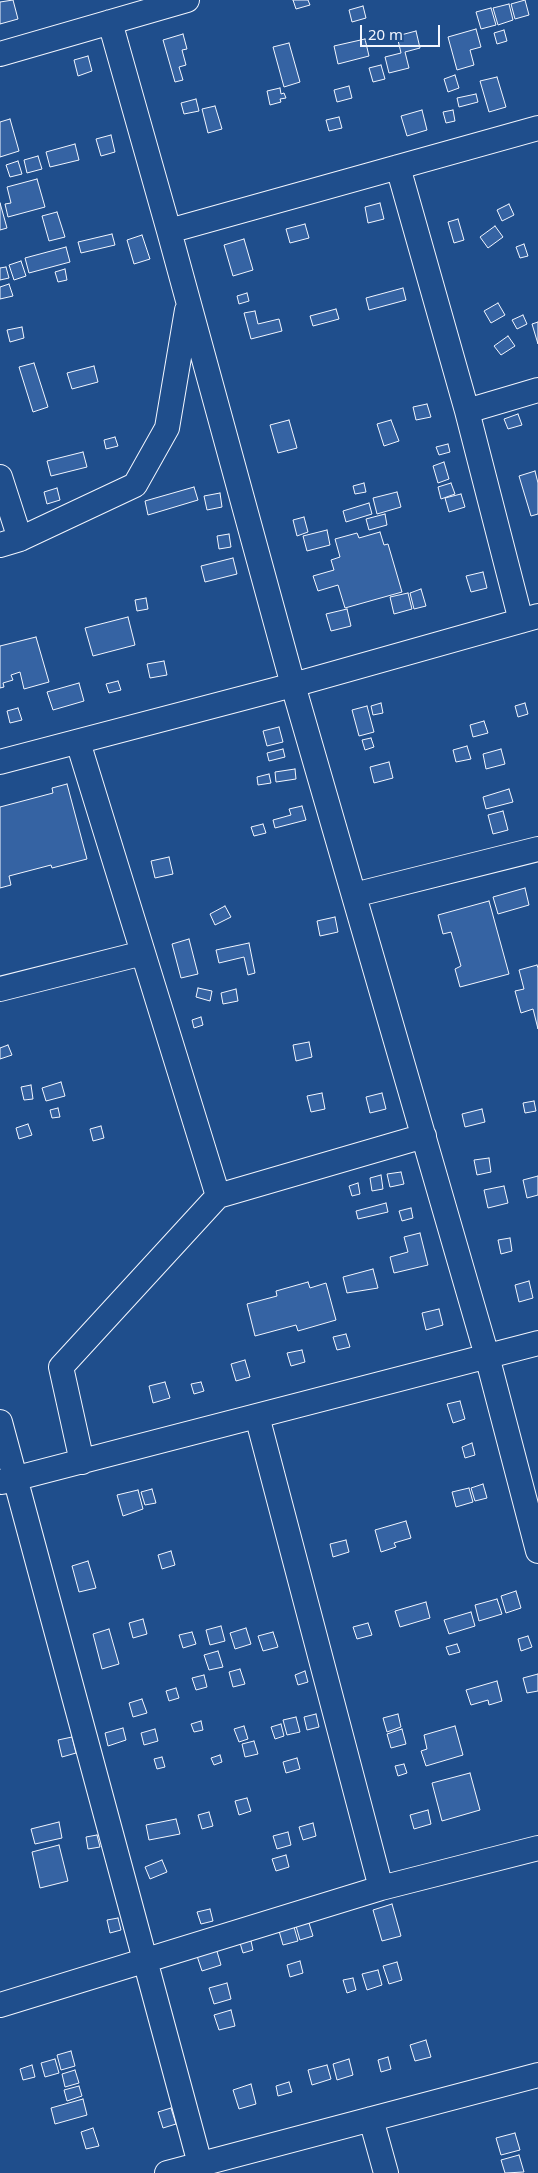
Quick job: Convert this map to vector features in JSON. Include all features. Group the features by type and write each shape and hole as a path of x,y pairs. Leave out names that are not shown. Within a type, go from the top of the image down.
{"street":[{"path":"0,54 187,0"},
{"path":"110,22 170,231 293,685 487,1356 538,1552"},
{"path":"170,231 538,128"},
{"path":"0,762 293,685 530,619 467,411 398,167"},
{"path":"0,477 10,542 135,485 167,428 189,302"},
{"path":"467,411 538,390"},
{"path":"78,742 218,1196"},
{"path":"354,895 538,850"},
{"path":"0,989 143,953"},
{"path":"82,1462 61,1368 218,1196 424,1136"},
{"path":"8,1481 538,1343"},
{"path":"257,1416 381,1888"},
{"path":"0,1422 8,1481 146,1959 200,2164"},
{"path":"0,2005 381,1888 538,1848"},
{"path":"167,2173 538,2075"},
{"path":"371,2119 386,2173"}],"building":[{"path":"13,0 18,19 0,24 0,2"},
{"path":"293,0 308,0 310,5 296,9"},
{"path":"525,0 529,15 515,19 511,4"},
{"path":"509,4 513,20 498,25 493,8"},
{"path":"363,6 366,18 352,22 349,10"},
{"path":"491,8 496,25 481,29 476,12"},
{"path":"476,29 481,47 470,50 474,65 457,70 448,37"},
{"path":"504,30 507,41 497,44 494,33"},
{"path":"416,31 420,48 405,52 409,68 389,73 385,57 401,53 397,36"},
{"path":"183,34 187,49 182,50 186,65 179,67 183,80 175,82 163,40"},
{"path":"365,39 369,56 338,64 334,46"},
{"path":"289,43 300,82 284,87 273,47"},
{"path":"88,56 92,71 78,76 74,60"},
{"path":"381,65 385,79 373,82 369,68"},
{"path":"455,75 459,88 448,92 444,79"},
{"path":"497,77 506,107 489,112 480,81"},
{"path":"349,86 352,98 337,102 334,90"},
{"path":"280,88 281,94 284,93 286,98 280,99 281,102 270,105 267,91"},
{"path":"476,94 478,102 459,107 457,98"},
{"path":"196,99 199,111 184,114 181,103"},
{"path":"215,106 222,129 208,133 202,109"},
{"path":"422,110 427,130 407,136 401,116"},
{"path":"453,110 455,121 446,123 443,112"},
{"path":"339,117 342,128 329,131 326,120"},
{"path":"10,119 19,151 0,157 0,122"},
{"path":"111,135 115,152 101,156 96,139"},
{"path":"75,144 79,160 50,167 46,152"},
{"path":"38,156 42,169 27,173 24,160"},
{"path":"18,161 22,174 10,177 6,165"},
{"path":"37,179 45,207 8,217 5,204 11,203 7,187"},
{"path":"0,203 7,228 0,230"},
{"path":"380,203 384,219 368,223 365,207"},
{"path":"509,204 514,215 502,221 497,210"},
{"path":"57,212 65,237 49,241 42,216"},
{"path":"458,219 464,240 454,243 448,222"},
{"path":"305,224 309,238 290,243 286,229"},
{"path":"495,226 503,237 488,248 480,237"},
{"path":"112,234 115,245 81,253 78,242"},
{"path":"142,235 150,259 134,264 127,240"},
{"path":"244,239 253,270 233,276 224,245"},
{"path":"524,244 528,256 520,258 516,247"},
{"path":"66,247 70,262 29,273 25,258"},
{"path":"21,261 26,276 14,280 9,265"},
{"path":"6,267 9,278 0,280 0,268"},
{"path":"65,269 67,280 58,282 55,272"},
{"path":"9,284 13,296 0,299 0,287"},
{"path":"403,288 406,300 369,310 366,298"},
{"path":"247,293 249,301 239,304 237,296"},
{"path":"498,303 505,315 491,323 484,311"},
{"path":"336,309 339,319 313,326 310,316"},
{"path":"255,311 258,324 279,319 282,331 251,339 244,313"},
{"path":"523,315 527,324 517,329 512,320"},
{"path":"538,322 538,344 532,324"},
{"path":"22,327 24,338 10,342 7,330"},
{"path":"508,336 515,346 501,355 494,346"},
{"path":"34,363 48,407 33,412 19,367"},
{"path":"94,366 98,382 72,389 67,373"},
{"path":"427,404 431,417 416,420 413,407"},
{"path":"518,414 522,425 508,429 504,419"},
{"path":"289,420 297,448 278,453 270,425"},
{"path":"391,420 399,441 384,446 377,424"},
{"path":"115,437 118,446 106,449 104,440"},
{"path":"448,444 450,452 439,455 436,447"},
{"path":"83,452 87,467 51,476 47,461"},
{"path":"444,462 449,479 438,483 433,466"},
{"path":"535,471 538,483 538,514 531,516 519,476"},
{"path":"364,483 366,492 355,494 353,486"},
{"path":"451,483 455,494 441,499 438,487"},
{"path":"194,487 198,500 148,515 145,501"},
{"path":"57,488 60,500 47,504 44,492"},
{"path":"397,492 401,507 377,514 373,498"},
{"path":"220,493 222,507 207,510 204,496"},
{"path":"461,494 465,507 449,512 445,498"},
{"path":"369,503 372,514 346,522 343,511"},
{"path":"385,514 387,525 369,530 366,519"},
{"path":"304,517 308,532 297,536 293,520"},
{"path":"327,530 330,545 307,551 303,536"},
{"path":"380,532 384,545 388,544 402,592 345,608 338,585 318,591 313,576 334,570 331,560 340,557 335,539 357,533 359,538"},
{"path":"229,534 231,547 219,549 217,536"},
{"path":"233,558 237,574 205,582 201,566"},
{"path":"483,572 487,588 471,592 466,576"},
{"path":"421,589 426,606 414,609 410,593"},
{"path":"408,593 412,609 394,614 390,597"},
{"path":"146,598 148,609 137,611 135,600"},
{"path":"347,609 351,626 331,631 326,614"},
{"path":"128,617 135,645 93,656 85,628"},
{"path":"36,637 49,682 24,689 20,672 11,675 13,680 3,683 4,687 0,688 0,646"},
{"path":"164,661 167,675 150,678 147,664"},
{"path":"118,681 121,690 109,693 106,684"},
{"path":"79,683 84,701 53,710 47,692"},
{"path":"381,703 383,713 373,715 371,706"},
{"path":"525,703 528,714 518,717 515,706"},
{"path":"367,706 374,732 359,736 352,710"},
{"path":"18,708 22,720 10,723 7,711"},
{"path":"484,721 488,733 473,737 470,725"},
{"path":"279,727 283,742 267,746 263,731"},
{"path":"371,738 374,747 365,750 362,740"},
{"path":"467,746 471,759 456,762 453,750"},
{"path":"283,749 285,757 269,761 267,753"},
{"path":"501,749 505,764 486,769 483,754"},
{"path":"389,762 393,778 374,783 370,767"},
{"path":"295,769 296,779 276,782 275,772"},
{"path":"269,774 271,783 258,785 257,777"},
{"path":"67,784 87,859 52,868 51,865 9,876 11,885 0,888 0,807 53,793 52,788"},
{"path":"509,789 513,802 486,809 483,797"},
{"path":"302,806 306,820 275,828 273,820 291,815 289,809"},
{"path":"503,811 508,830 493,834 488,815"},
{"path":"263,824 266,833 254,836 251,827"},
{"path":"169,857 173,874 155,878 151,861"},
{"path":"525,888 529,905 498,914 493,897"},
{"path":"489,901 509,974 460,987 455,969 461,966 451,932 443,934 438,915"},
{"path":"225,906 231,917 215,925 210,914"},
{"path":"335,917 338,932 320,936 317,921"},
{"path":"189,939 198,974 181,978 172,944"},
{"path":"249,943 255,973 248,975 244,957 219,963 216,950"},
{"path":"537,965 538,1029 533,1009 521,1013 515,991 524,989 519,970"},
{"path":"198,988 212,991 210,1001 196,997"},
{"path":"236,989 238,1001 223,1004 221,993"},
{"path":"201,1017 203,1025 194,1028 192,1020"},
{"path":"309,1042 312,1057 296,1061 293,1045"},
{"path":"8,1045 12,1055 0,1059 0,1048"},
{"path":"61,1082 65,1096 46,1101 42,1088"},
{"path":"31,1085 33,1099 24,1100 21,1087"},
{"path":"322,1093 325,1109 311,1112 307,1096"},
{"path":"382,1093 386,1109 370,1113 366,1097"},
{"path":"534,1101 536,1111 525,1113 523,1103"},
{"path":"58,1108 60,1117 52,1118 50,1110"},
{"path":"482,1109 485,1122 465,1127 462,1114"},
{"path":"28,1124 32,1135 19,1139 16,1128"},
{"path":"101,1126 104,1138 93,1141 90,1129"},
{"path":"489,1158 491,1172 477,1175 474,1160"},
{"path":"401,1172 404,1184 390,1187 387,1174"},
{"path":"381,1175 383,1189 372,1191 370,1178"},
{"path":"538,1176 538,1195 527,1198 523,1180"},
{"path":"358,1183 360,1194 352,1196 349,1186"},
{"path":"504,1186 508,1203 488,1208 484,1190"},
{"path":"386,1203 388,1212 358,1219 356,1211"},
{"path":"411,1208 413,1218 402,1221 399,1211"},
{"path":"420,1233 428,1265 394,1273 390,1257 408,1252 404,1237"},
{"path":"510,1238 512,1251 501,1254 498,1240"},
{"path":"373,1269 378,1288 347,1293 343,1277"},
{"path":"529,1281 533,1298 519,1302 515,1285"},
{"path":"308,1282 310,1288 326,1283 336,1320 298,1331 296,1325 255,1336 247,1304 277,1296 276,1291"},
{"path":"439,1309 443,1325 426,1330 422,1313"},
{"path":"346,1334 350,1347 337,1350 333,1337"},
{"path":"302,1350 305,1362 291,1366 287,1353"},
{"path":"245,1360 250,1377 236,1381 231,1364"},
{"path":"165,1382 170,1398 153,1403 149,1386"},
{"path":"201,1382 204,1391 194,1394 191,1384"},
{"path":"460,1401 465,1419 453,1423 447,1404"},
{"path":"472,1443 475,1455 465,1458 462,1447"},
{"path":"483,1484 487,1498 475,1501 471,1488"},
{"path":"469,1488 473,1502 456,1507 452,1492"},
{"path":"152,1489 156,1503 145,1505 141,1492"},
{"path":"138,1490 143,1509 123,1516 117,1495"},
{"path":"406,1521 411,1538 394,1543 396,1547 381,1552 375,1530"},
{"path":"346,1540 349,1552 333,1557 330,1544"},
{"path":"171,1551 175,1565 162,1569 158,1555"},
{"path":"88,1561 96,1588 79,1592 72,1566"},
{"path":"516,1591 521,1608 506,1613 501,1596"},
{"path":"497,1599 502,1614 479,1621 475,1605"},
{"path":"426,1602 430,1618 400,1627 395,1611"},
{"path":"471,1612 475,1626 449,1634 444,1620"},
{"path":"143,1619 147,1634 133,1638 129,1623"},
{"path":"368,1623 372,1635 357,1639 353,1627"},
{"path":"221,1626 225,1641 210,1645 206,1630"},
{"path":"246,1628 251,1644 235,1649 230,1633"},
{"path":"109,1629 119,1664 102,1669 93,1634"},
{"path":"192,1632 196,1644 183,1648 179,1635"},
{"path":"273,1632 278,1647 263,1651 258,1636"},
{"path":"528,1636 532,1647 521,1651 518,1639"},
{"path":"457,1644 460,1652 449,1655 446,1647"},
{"path":"218,1651 223,1667 209,1670 204,1655"},
{"path":"240,1669 245,1684 233,1687 229,1672"},
{"path":"305,1671 308,1682 298,1685 295,1675"},
{"path":"538,1674 538,1691 527,1693 523,1678"},
{"path":"204,1675 207,1687 196,1690 192,1678"},
{"path":"497,1681 502,1701 489,1705 488,1700 471,1705 466,1690"},
{"path":"176,1688 179,1698 169,1701 166,1691"},
{"path":"142,1699 147,1713 133,1717 129,1703"},
{"path":"316,1714 319,1727 307,1730 304,1717"},
{"path":"398,1714 401,1727 387,1732 383,1718"},
{"path":"296,1717 300,1732 287,1735 283,1720"},
{"path":"201,1721 203,1730 194,1732 191,1724"},
{"path":"281,1724 284,1736 275,1739 271,1727"},
{"path":"244,1726 248,1739 239,1742 234,1729"},
{"path":"455,1726 463,1755 426,1766 421,1751 427,1749 424,1735"},
{"path":"123,1728 126,1740 108,1746 105,1733"},
{"path":"155,1729 158,1741 144,1745 141,1733"},
{"path":"402,1729 406,1744 391,1748 387,1734"},
{"path":"72,1737 76,1753 62,1757 58,1740"},
{"path":"254,1741 258,1754 245,1757 242,1744"},
{"path":"220,1755 222,1762 214,1765 211,1758"},
{"path":"162,1757 165,1767 157,1769 154,1759"},
{"path":"297,1758 300,1769 286,1773 283,1762"},
{"path":"404,1764 407,1773 398,1776 395,1766"},
{"path":"470,1773 480,1810 442,1821 432,1783"},
{"path":"247,1798 251,1811 239,1815 235,1801"},
{"path":"428,1810 431,1824 414,1829 410,1815"},
{"path":"209,1812 213,1826 202,1829 198,1815"},
{"path":"176,1819 180,1834 149,1840 146,1825"},
{"path":"59,1822 62,1838 35,1844 31,1829"},
{"path":"313,1823 316,1836 303,1840 299,1827"},
{"path":"288,1832 291,1845 277,1849 273,1836"},
{"path":"97,1835 100,1847 88,1849 86,1837"},
{"path":"59,1845 68,1881 40,1888 32,1852"},
{"path":"286,1855 289,1867 276,1871 272,1859"},
{"path":"162,1860 167,1872 150,1879 145,1867"},
{"path":"392,1904 401,1936 382,1941 373,1910"},
{"path":"210,1909 213,1921 201,1924 197,1912"},
{"path":"118,1918 121,1930 110,1933 107,1920"},
{"path":"309,1923 313,1936 300,1940 296,1926"},
{"path":"294,1927 298,1941 283,1945 279,1931"},
{"path":"251,1941 253,1950 243,1953 240,1943"},
{"path":"216,1948 221,1965 202,1971 196,1953"},
{"path":"300,1961 303,1973 290,1977 287,1965"},
{"path":"397,1962 402,1980 389,1984 383,1966"},
{"path":"378,1970 382,1985 367,1990 362,1974"},
{"path":"353,1978 356,1990 347,1993 343,1980"},
{"path":"227,1983 231,1999 214,2004 209,1988"},
{"path":"231,2010 235,2026 219,2030 214,2015"},
{"path":"426,2040 431,2057 415,2061 410,2045"},
{"path":"71,2051 75,2066 61,2070 57,2055"},
{"path":"388,2057 391,2069 381,2072 378,2060"},
{"path":"55,2059 59,2073 45,2077 41,2063"},
{"path":"349,2059 353,2075 337,2080 333,2064"},
{"path":"32,2065 35,2077 23,2080 20,2069"},
{"path":"327,2065 331,2079 312,2085 308,2070"},
{"path":"75,2070 79,2083 65,2087 62,2074"},
{"path":"289,2082 292,2092 278,2096 276,2086"},
{"path":"251,2084 256,2104 239,2109 233,2090"},
{"path":"79,2086 82,2096 67,2101 64,2090"},
{"path":"83,2099 87,2115 55,2124 51,2108"},
{"path":"171,2108 176,2124 163,2128 158,2112"},
{"path":"93,2128 99,2146 86,2149 81,2132"},
{"path":"515,2133 520,2150 501,2155 496,2138"},
{"path":"519,2155 524,2172 505,2173 501,2160"}]}
